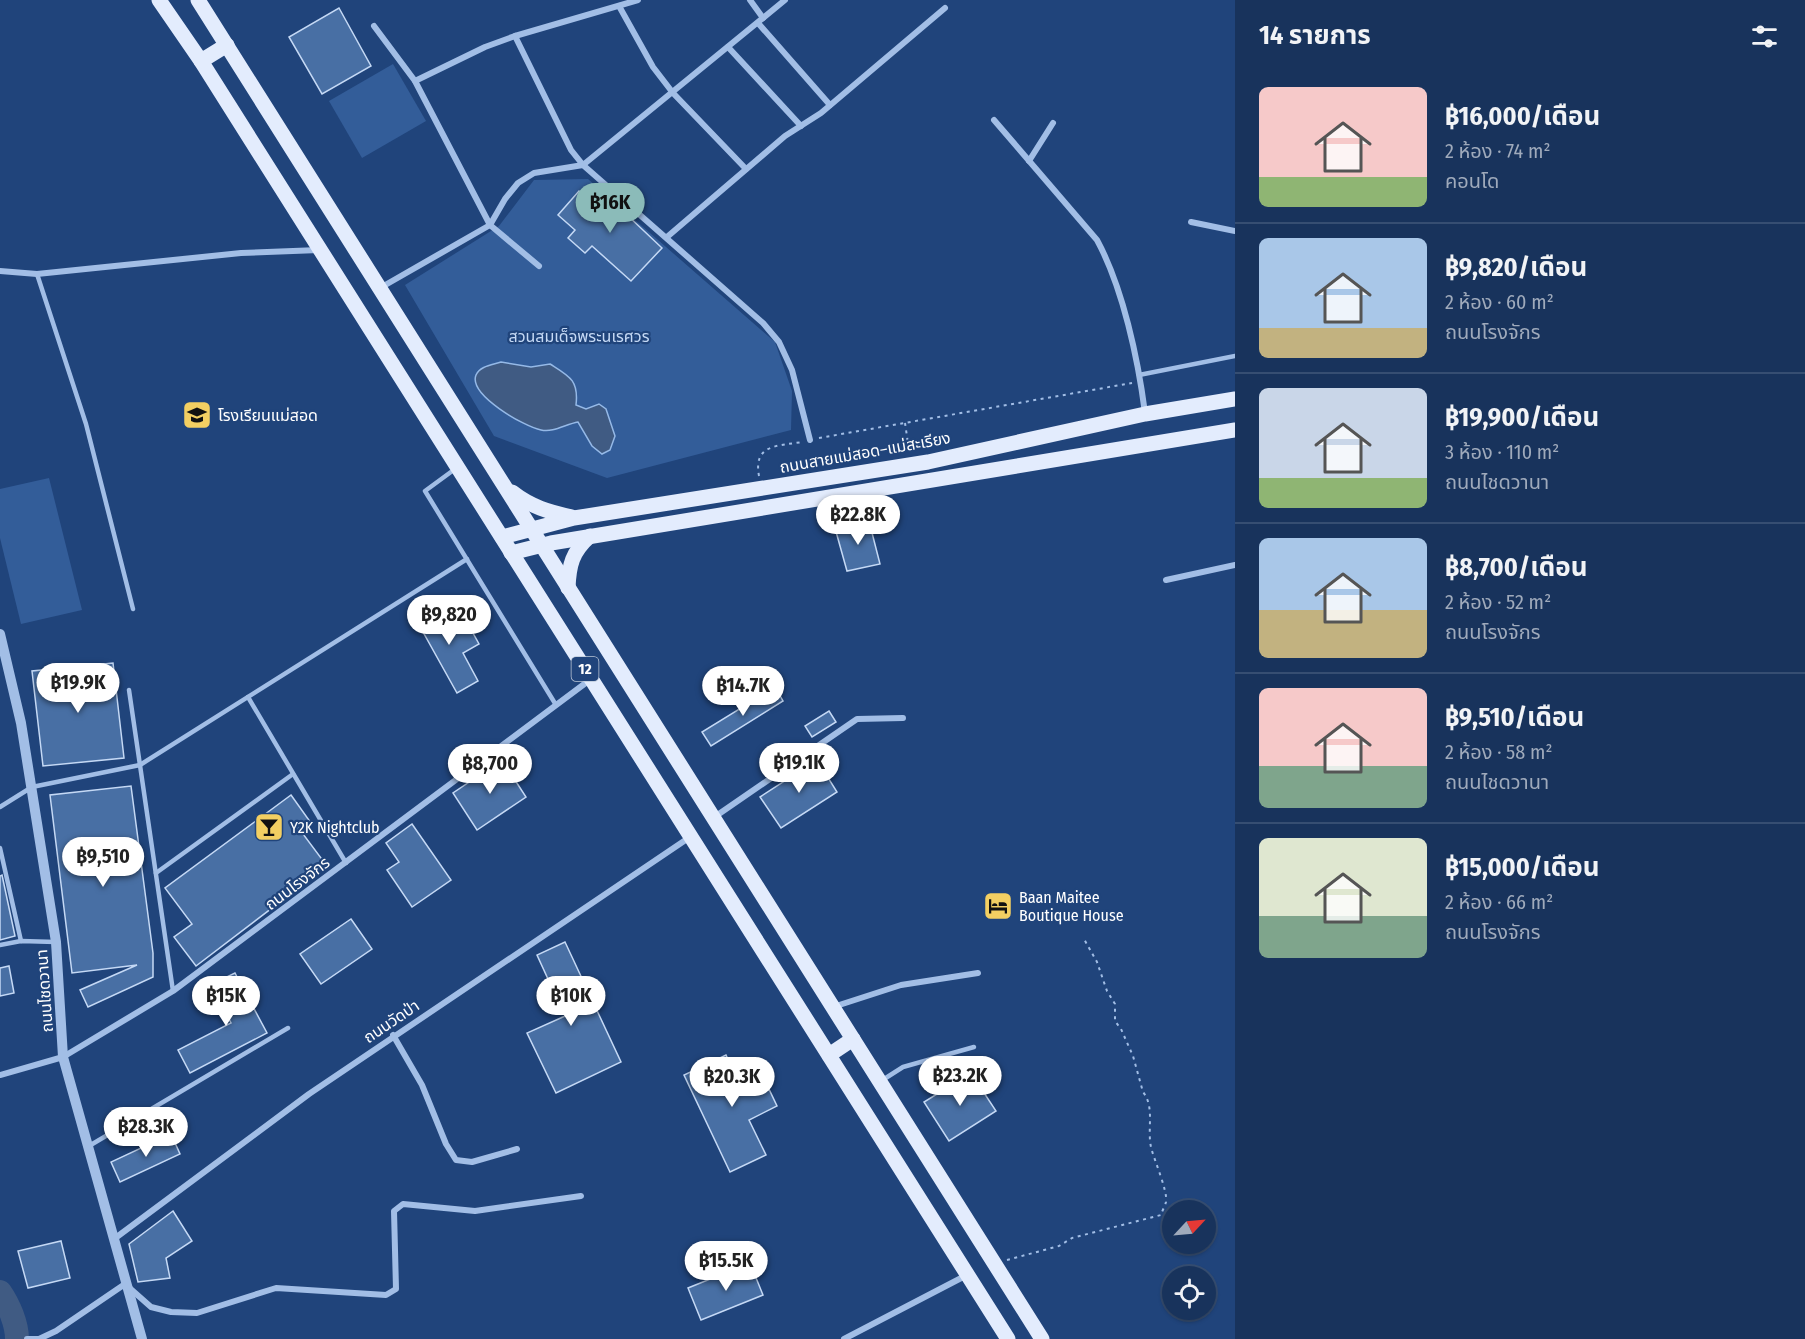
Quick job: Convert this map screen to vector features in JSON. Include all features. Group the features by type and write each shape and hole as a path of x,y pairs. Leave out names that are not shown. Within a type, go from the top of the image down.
{"main road":[{"name":"12","path":"159,0 201,61 1008,1339"},
{"name":"12","path":"198,0 378,289 1042,1339"},
{"path":"201,61 227,45"},
{"name":"ถนนสายแม่สอด–แม่สะเรียง","path":"502,537 574,518 928,462 1145,414 1235,399"},
{"path":"511,553 540,544 1235,430"},
{"path":"928,462 931,481"},
{"path":"501,482 531,506 574,518"},
{"path":"568,588 573,557 590,536"},
{"path":"829,1055 852,1039"}],"street":[{"path":"415,81 484,47 638,0"},
{"path":"750,0 761,20 830,105"},
{"path":"378,289 490,225 518,183 534,173 583,165 785,0"},
{"path":"619,6 653,68 673,93 746,169"},
{"path":"667,237 785,136 830,105 945,8"},
{"path":"374,26 415,81 490,225 539,266"},
{"path":"515,36 571,150 583,165 763,323 779,342 792,370 810,440"},
{"path":"728,47 801,126"},
{"path":"994,120 1097,240 1109,262 1140,378 1145,414"},
{"path":"1029,161 1053,123"},
{"path":"1191,222 1235,231"},
{"path":"0,271 38,274 241,253 320,250"},
{"path":"1166,580 1235,565"},
{"name":"ถนนไชดวานา","path":"0,634 21,723 56,942 63,1057 142,1339"},
{"name":"ถนนโรงจักร","path":"0,1076 63,1057 173,991 591,679"},
{"path":"713,818 856,719 903,718"},
{"name":"ถนนวัดป่า","path":"114,1239 309,1094 393,1035 690,836"},
{"path":"833,1008 901,985 978,973"},
{"path":"393,1035 422,1085 446,1144 456,1161 471,1162 518,1149"},
{"path":"27,1339 39,1339 56,1331 125,1284 151,1306 171,1312 197,1313 276,1288 386,1295 396,1289 394,1210 403,1204 475,1211 581,1196"},
{"path":"844,1339 968,1275"}],"lane":[{"path":"38,274 86,424 133,609"},
{"path":"1140,378 1235,356"},
{"path":"458,468 425,490 556,705"},
{"path":"0,807 32,787 140,765 467,559"},
{"path":"129,690 173,991"},
{"path":"248,697 346,863"},
{"path":"156,873 293,774"},
{"path":"0,848 21,941"},
{"path":"0,945 21,941 56,942"},
{"path":"88,1146 288,1028"},
{"path":"880,1082 903,1067 974,1047"}],"path":[{"path":"761,488 757,466 759,457 766,449 1140,378"},
{"path":"905,423 911,464"},
{"path":"994,1263 1059,1246 1072,1238 1161,1215 1167,1201 1151,1148 1149,1130 1151,1120 1146,1096 1133,1056 1115,1021 1115,1004 1107,991 1097,962 1084,939"}],"green space":[{"path":"393,64 426,121 362,158 329,101"},
{"name":"สวนสมเด็จพระนเรศวร","path":"588,179 775,342 792,391 791,430 607,478 494,436 405,285 499,226 534,180"},
{"path":"49,478 82,610 21,624 0,538 0,489"}],"shaded area":[{"path":"501,362 531,367 550,364 567,376 576,390 576,405 586,409 599,404 606,409 615,436 610,450 602,454 592,446 578,422 546,431 533,428 500,409 481,392 476,383 476,375 483,368"}],"building":[{"path":"339,8 371,66 322,94 289,37"},
{"path":"579,191 598,208 608,197 662,248 631,281 592,246 585,253 568,238 575,230 558,215"},
{"path":"869,521 880,564 847,571 835,528"},
{"path":"434,602 452,633 468,624 479,644 463,653 478,681 457,693 413,614"},
{"path":"113,663 124,758 43,766 32,671"},
{"path":"775,687 783,701 711,746 702,732"},
{"path":"829,711 836,722 812,737 805,726"},
{"path":"502,760 526,797 477,830 453,793"},
{"path":"817,760 837,792 781,828 760,797"},
{"path":"131,786 153,953 153,977 88,1007 80,990 137,965 72,973 50,795"},
{"path":"291,795 311,823 300,830 327,866 196,966 174,937 192,924 165,888"},
{"path":"412,824 451,880 412,907 387,870 399,862 386,843"},
{"path":"2,875 15,936 0,940 0,876"},
{"path":"351,919 372,949 321,984 300,954"},
{"path":"565,942 621,1062 556,1093 527,1033 565,1016 537,955"},
{"path":"9,966 14,993 0,996 0,968"},
{"path":"235,973 267,1033 190,1073 178,1050 231,1023 212,984"},
{"path":"726,1055 736,1077 758,1066 777,1106 749,1120 766,1155 730,1172 684,1075"},
{"path":"971,1073 996,1111 949,1141 924,1102"},
{"path":"171,1134 180,1154 120,1182 111,1162"},
{"path":"173,1211 192,1241 166,1258 170,1278 138,1282 129,1244"},
{"path":"61,1241 70,1278 28,1288 18,1251"},
{"path":"750,1263 763,1295 701,1320 688,1288"}],"waterway":[{"path":"0,1292 12,1315 17,1339"}],"place":[{"name":"โรงเรียนแม่สอด","path":"197,415"},
{"name":"Y2K Nightclub","path":"269,827"},
{"name":"Baan Maitee Boutique House","path":"998,906"}]}
